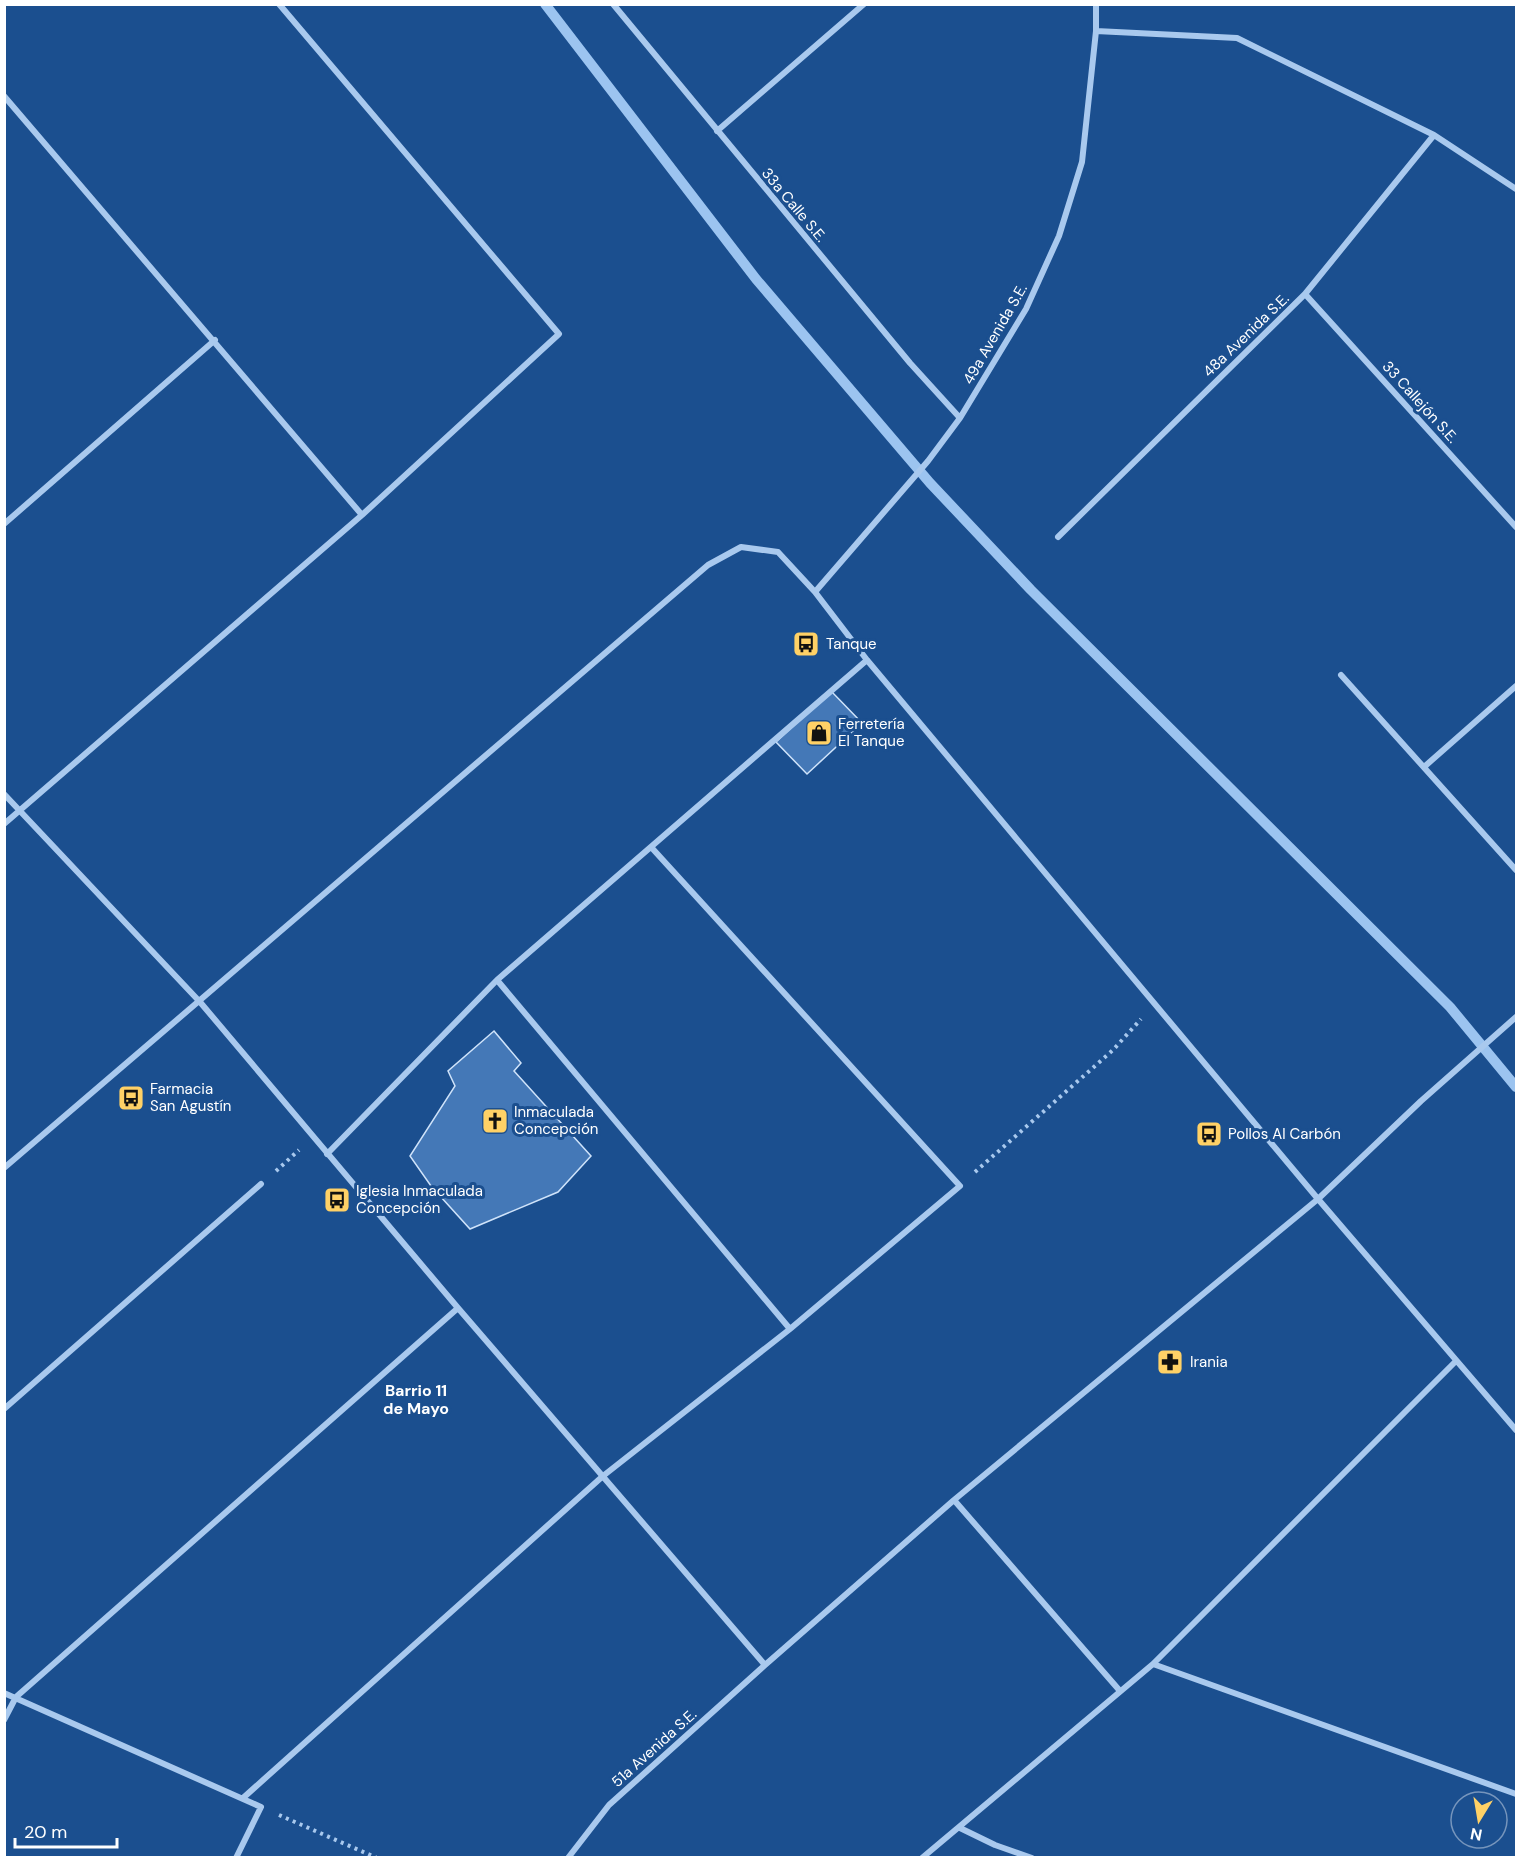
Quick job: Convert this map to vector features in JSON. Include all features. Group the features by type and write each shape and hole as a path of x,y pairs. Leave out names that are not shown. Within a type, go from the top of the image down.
{"street":[{"path":"4,824 362,515 559,334 279,4"},
{"name":"33a Calle S.E.","path":"613,4 910,363 960,418"},
{"path":"717,130 864,4"},
{"name":"49a Avenida S.E.","path":"815,592 928,461 960,418 1026,309 1059,236 1082,162 1096,31 1096,4"},
{"path":"1096,31 1237,38 1434,135 1516,189"},
{"path":"4,96 215,340 362,515"},
{"name":"48a Avenida S.E.","path":"1058,537 1305,294 1434,135"},
{"name":"33 Callejón S.E.","path":"1305,294 1516,527"},
{"path":"4,524 215,340"},
{"path":"4,1168 708,565 741,547 778,552 815,592 867,660 1455,1362 1516,1431"},
{"path":"327,1154 497,980 867,660"},
{"path":"1341,675 1516,870"},
{"path":"1424,767 1516,686"},
{"path":"4,794 200,1002 458,1308 765,1665"},
{"path":"243,1798 603,1476 790,1329 960,1186 651,847"},
{"path":"497,980 790,1329"},
{"name":"51a Avenida S.E.","path":"568,1857 609,1804 765,1665 954,1500 1318,1199 1516,1017"},
{"path":"4,1409 261,1184"},
{"path":"4,1720 16,1697 458,1308"},
{"path":"922,1857 960,1828 1153,1664 1455,1362"},
{"path":"954,1500 1120,1691"},
{"path":"1153,1664 1516,1794"},
{"path":"4,1693 261,1807 236,1857"},
{"path":"960,1828 996,1845 1032,1857"}],"path":[{"path":"960,1186 1113,1050 1156,1003"},
{"path":"261,1184 314,1138"},
{"path":"261,1807 377,1857"}],"building":[{"name":"Ferretería El Tanque","path":"831,691 862,723 807,774 776,742"},
{"name":"Inmaculada Concepción","path":"494,1031 521,1063 514,1071 591,1156 558,1192 470,1229 431,1186 410,1156 455,1086 448,1071"}],"waterway":[{"path":"545,4 756,279 930,483 1031,590 1450,1007 1516,1087"}],"place":[{"name":"Tanque","path":"806,644"},
{"name":"Ferretería El Tanque","path":"819,733"},
{"name":"Farmacia San Agustín","path":"131,1098"},
{"name":"Inmaculada Concepción","path":"495,1121"},
{"name":"Pollos Al Carbón","path":"1209,1134"},
{"name":"Iglesia Inmaculada Concepción","path":"337,1200"},
{"name":"Irania","path":"1170,1362"}],"district":[{"name":"Barrio 11 de Mayo","path":"416,1399"}]}
